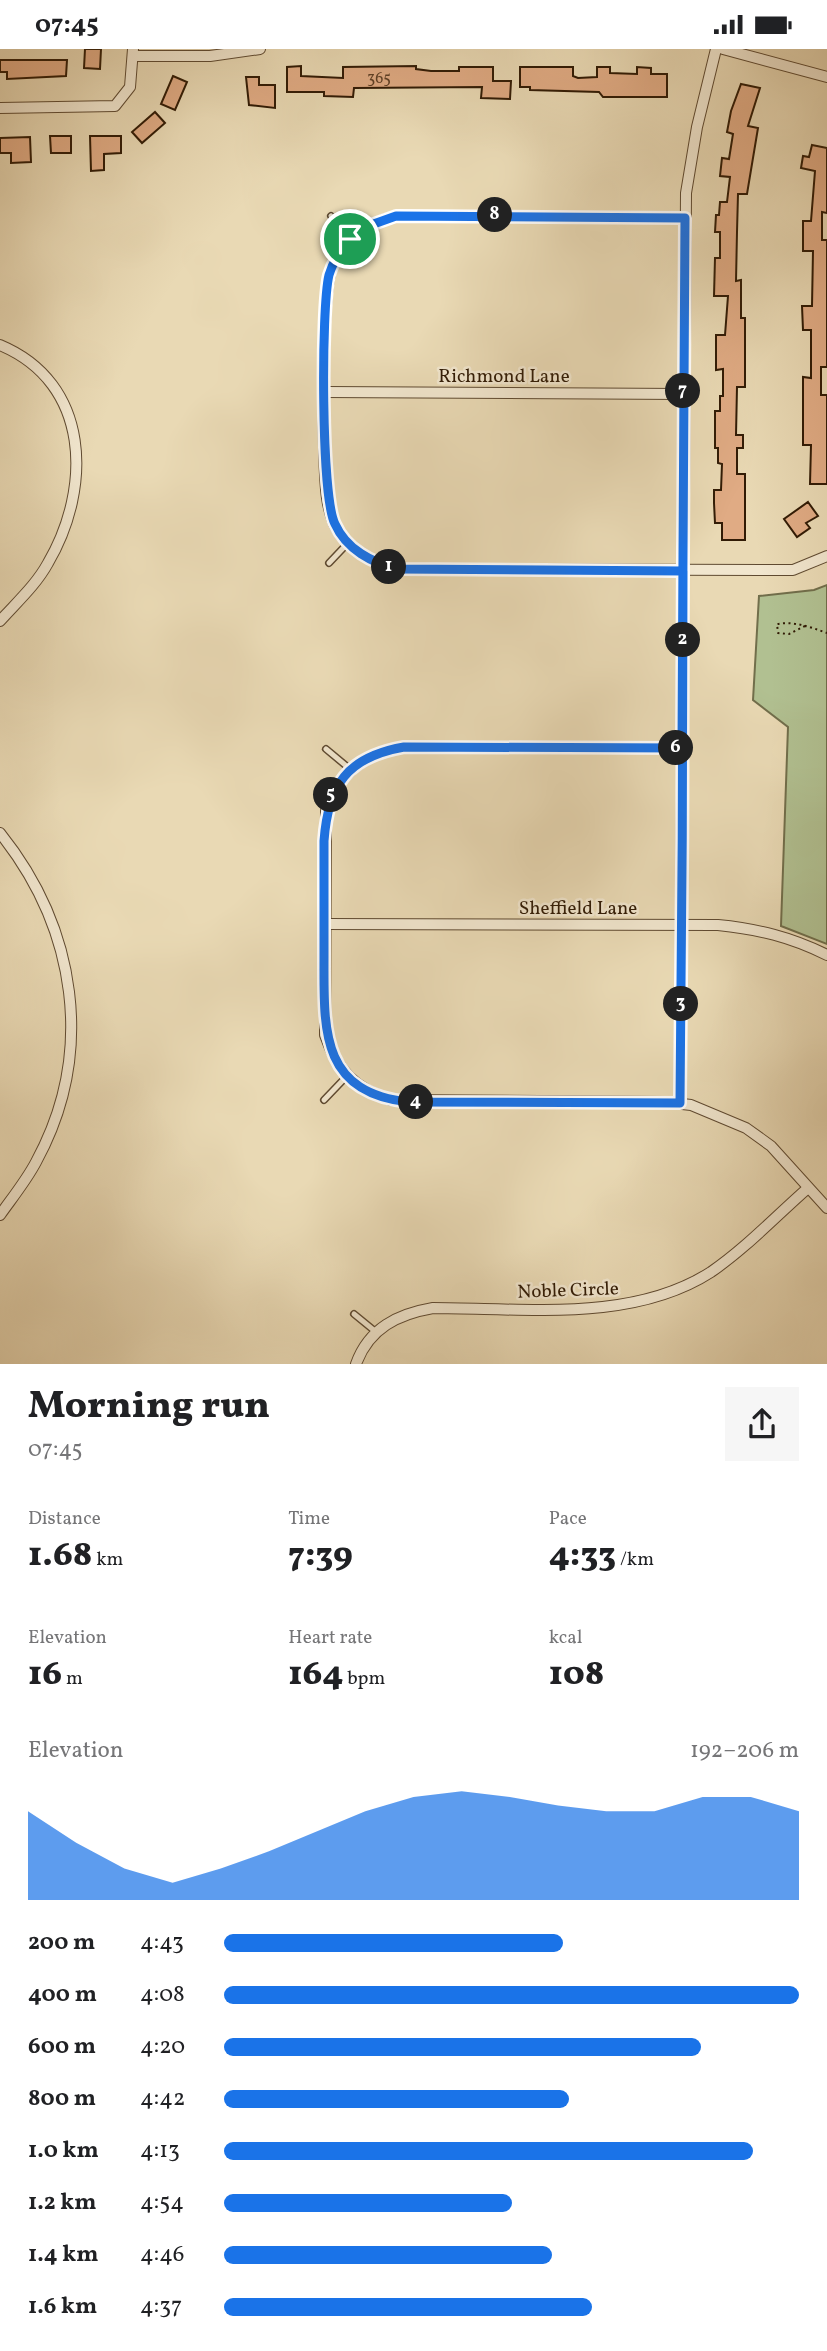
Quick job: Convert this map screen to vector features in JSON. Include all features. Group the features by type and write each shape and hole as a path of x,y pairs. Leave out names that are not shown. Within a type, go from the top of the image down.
{"street":[{"path":"0,108 115,106 130,87 133,53 210,56 260,49"},
{"path":"680,1103 685,193 697,127 716,49"},
{"path":"723,49 827,77"},
{"path":"685,218 404,215 382,219 350,239 328,277 327,500 335,524 348,543 371,560 398,569 793,570 827,556"},
{"path":"0,345 29,362 63,400 75,441 77,461 75,488 61,537 38,580 0,621"},
{"name":"Richmond Lane","path":"326,392 682,394"},
{"path":"682,748 404,747 375,753 350,769 332,793 326,811 325,1035 332,1055 346,1077 374,1095 409,1102 680,1103 715,1112 746,1128 771,1146 827,1208"},
{"path":"0,833 29,871 58,933 71,1003 71,1045 63,1094 36,1163 0,1215"},
{"name":"Sheffield Lane","path":"324,924 752,928 792,939 827,955"},
{"name":"Noble Circle","path":"356,1364 376,1333 401,1315 433,1308 603,1308 650,1300 710,1272 808,1188"}],"lane":[{"path":"331,216 350,239"},
{"path":"329,563 348,543"},
{"path":"326,749 350,769"},
{"path":"324,1100 346,1077"},
{"path":"354,1314 376,1333"}],"path":[{"path":"805,625 789,634 778,633 777,624 790,622 805,625 827,633"}],"green space":[{"path":"827,585 827,944 781,926 788,727 753,700 759,596 814,590"}],"building":[{"path":"85,49 101,49 100,69 84,68"},
{"path":"0,60 67,60 66,76 7,79 7,72 0,72"},
{"path":"301,66 301,76 343,78 343,67 416,66 416,69 431,71 459,71 459,67 493,67 493,81 511,81 510,99 481,98 482,87 354,88 353,97 324,96 324,92 287,92 287,67"},
{"path":"520,67 573,67 573,76 578,78 597,77 597,67 610,67 610,73 637,74 637,67 651,68 651,74 667,74 667,97 603,97 599,92 530,90 530,87 520,87"},
{"path":"173,76 187,82 175,110 161,104"},
{"path":"246,77 259,77 259,85 275,85 275,108 249,105"},
{"path":"741,84 760,88 748,126 758,128 747,194 738,194 736,281 741,280 741,318 745,318 745,387 737,387 736,435 743,435 743,448 737,448 737,474 745,474 745,540 722,540 722,523 715,523 714,503 714,490 721,490 722,464 718,463 718,448 715,448 715,411 720,411 720,396 723,396 723,369 716,370 716,335 725,335 728,296 714,296 715,258 720,258 720,232 715,232 720,202 727,202 730,177 720,176 722,158 729,159 733,134 727,132"},
{"path":"155,112 165,123 142,143 132,132"},
{"path":"50,136 71,136 71,153 51,153"},
{"path":"90,136 121,136 121,153 104,154 104,170 91,171"},
{"path":"30,137 31,162 11,163 11,153 0,153 0,138"},
{"path":"812,145 827,148 827,213 822,212 822,240 827,240 827,367 821,367 821,395 827,395 827,484 810,484 811,445 803,445 803,377 811,378 811,330 803,330 802,306 812,306 813,251 803,251 803,221 811,221 815,171 801,168 803,156 809,157"},
{"path":"808,502 818,516 806,523 810,528 797,537 784,519"}],"route":[{"path":"350,239 328,277 326,299 327,500 335,524 345,540 371,560 398,569 683,571 682,657 682,762 682,926 680,1103 409,1102 374,1095 358,1086 340,1069 325,1035 324,841 326,811 339,782 361,760 382,750 404,747 682,748 682,657 683,584 683,571 683,554 682,394 685,218 396,216 382,219 350,239"}]}
